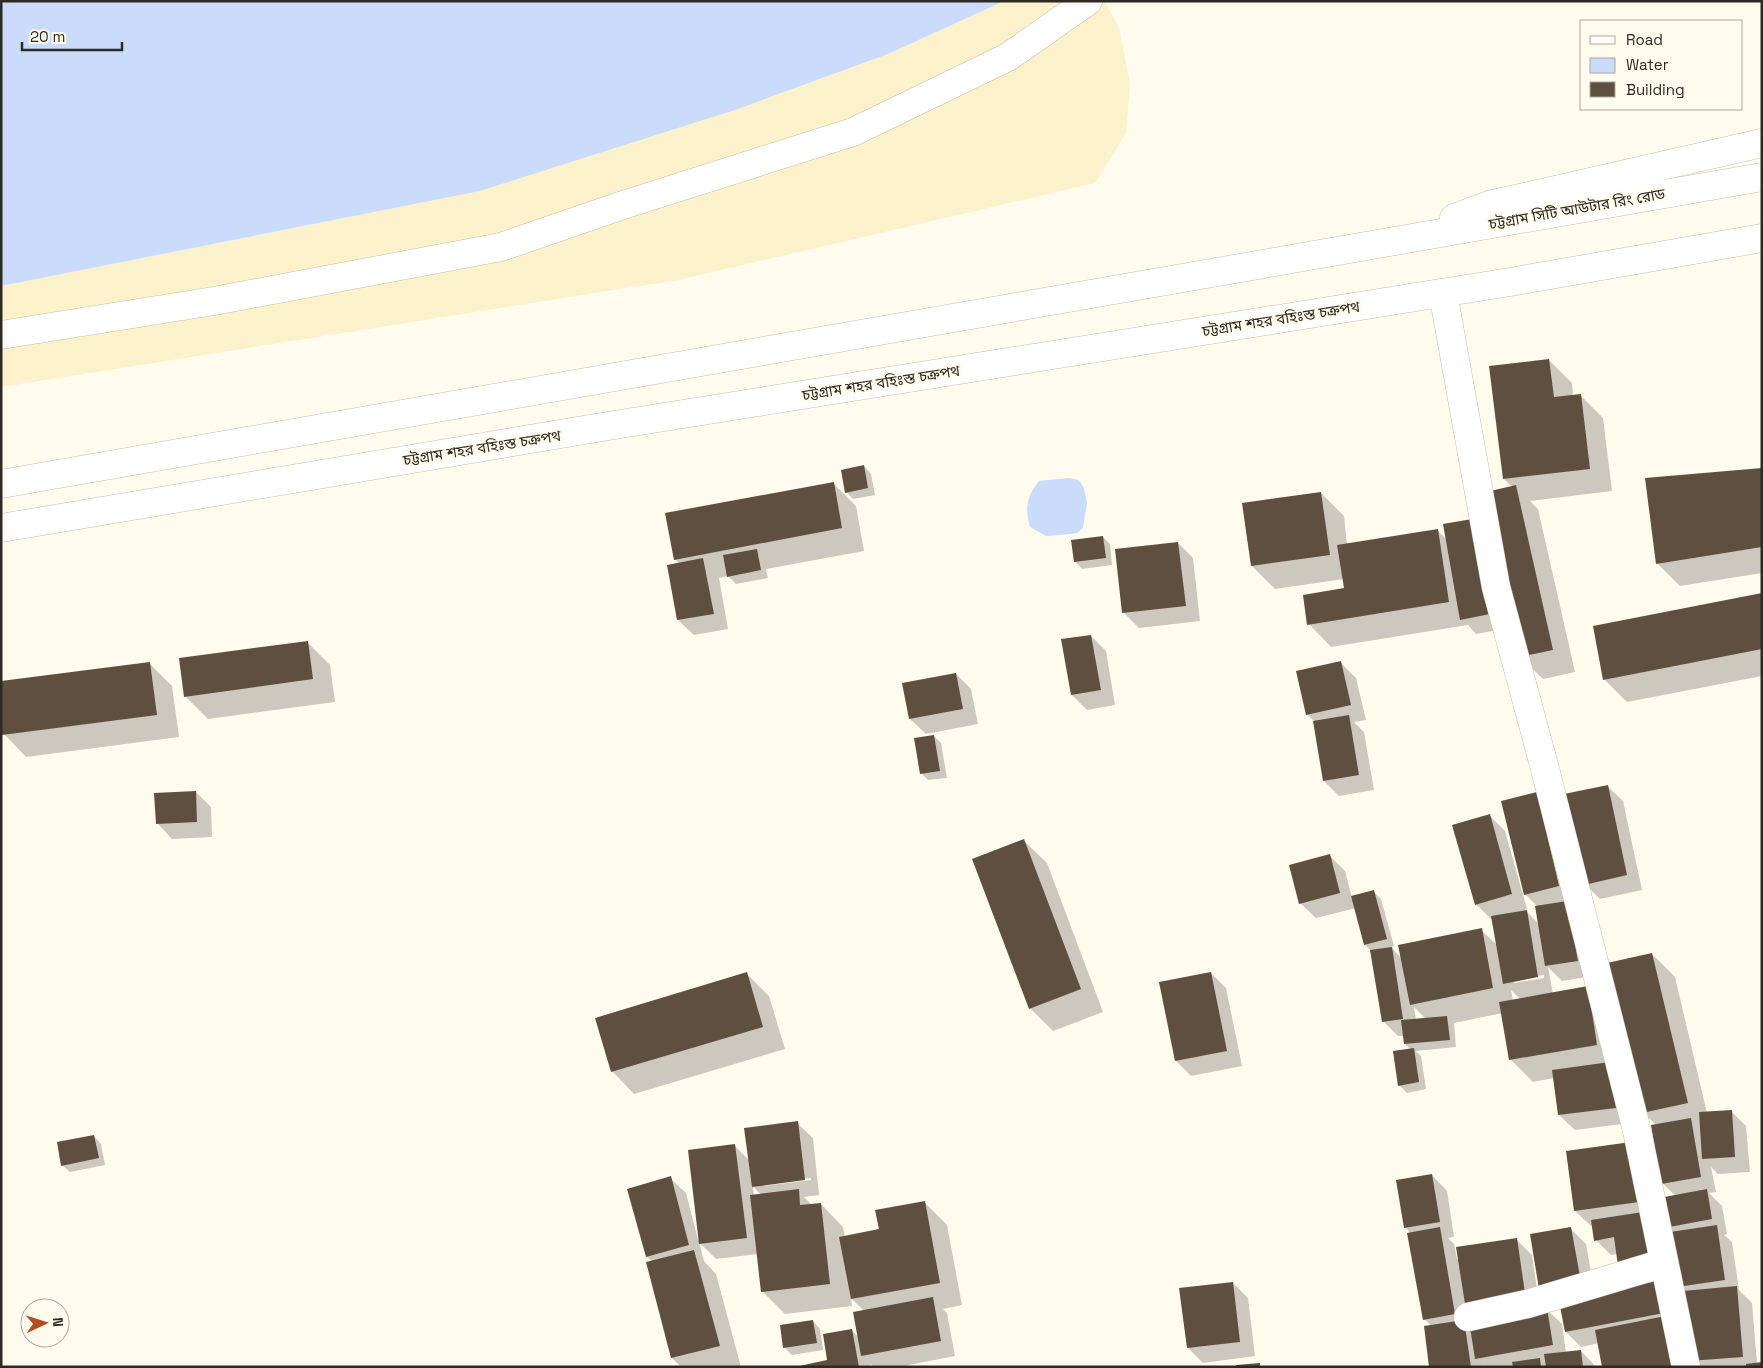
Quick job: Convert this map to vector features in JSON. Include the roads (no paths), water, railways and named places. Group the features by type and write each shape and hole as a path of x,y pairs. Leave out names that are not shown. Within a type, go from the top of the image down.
{"main road":[{"path":"1,335 214,301 501,247 623,205 853,132 1008,57 1088,1"},
{"path":"1,484 1392,241 1490,205 1762,143"},
{"name":"চট্টগ্রাম সিটি আউটার রিং রোড","path":"1392,241 1762,177"},
{"name":"চট্টগ্রাম শহর বহিঃস্ত চক্রপথ","path":"1,528 608,426 1510,282 1762,238"},
{"path":"1510,282 1762,250"},
{"path":"1443,293 1496,587 1545,769 1637,1131 1686,1367"},
{"path":"1468,1317 1527,1304 1664,1263"}],"water":[{"path":"1,1 1004,1 888,54 735,110 480,191 1,286"},
{"path":"1069,478 1079,480 1084,488 1087,503 1083,528 1077,533 1046,536 1030,527 1027,508 1031,492 1039,481"}]}
